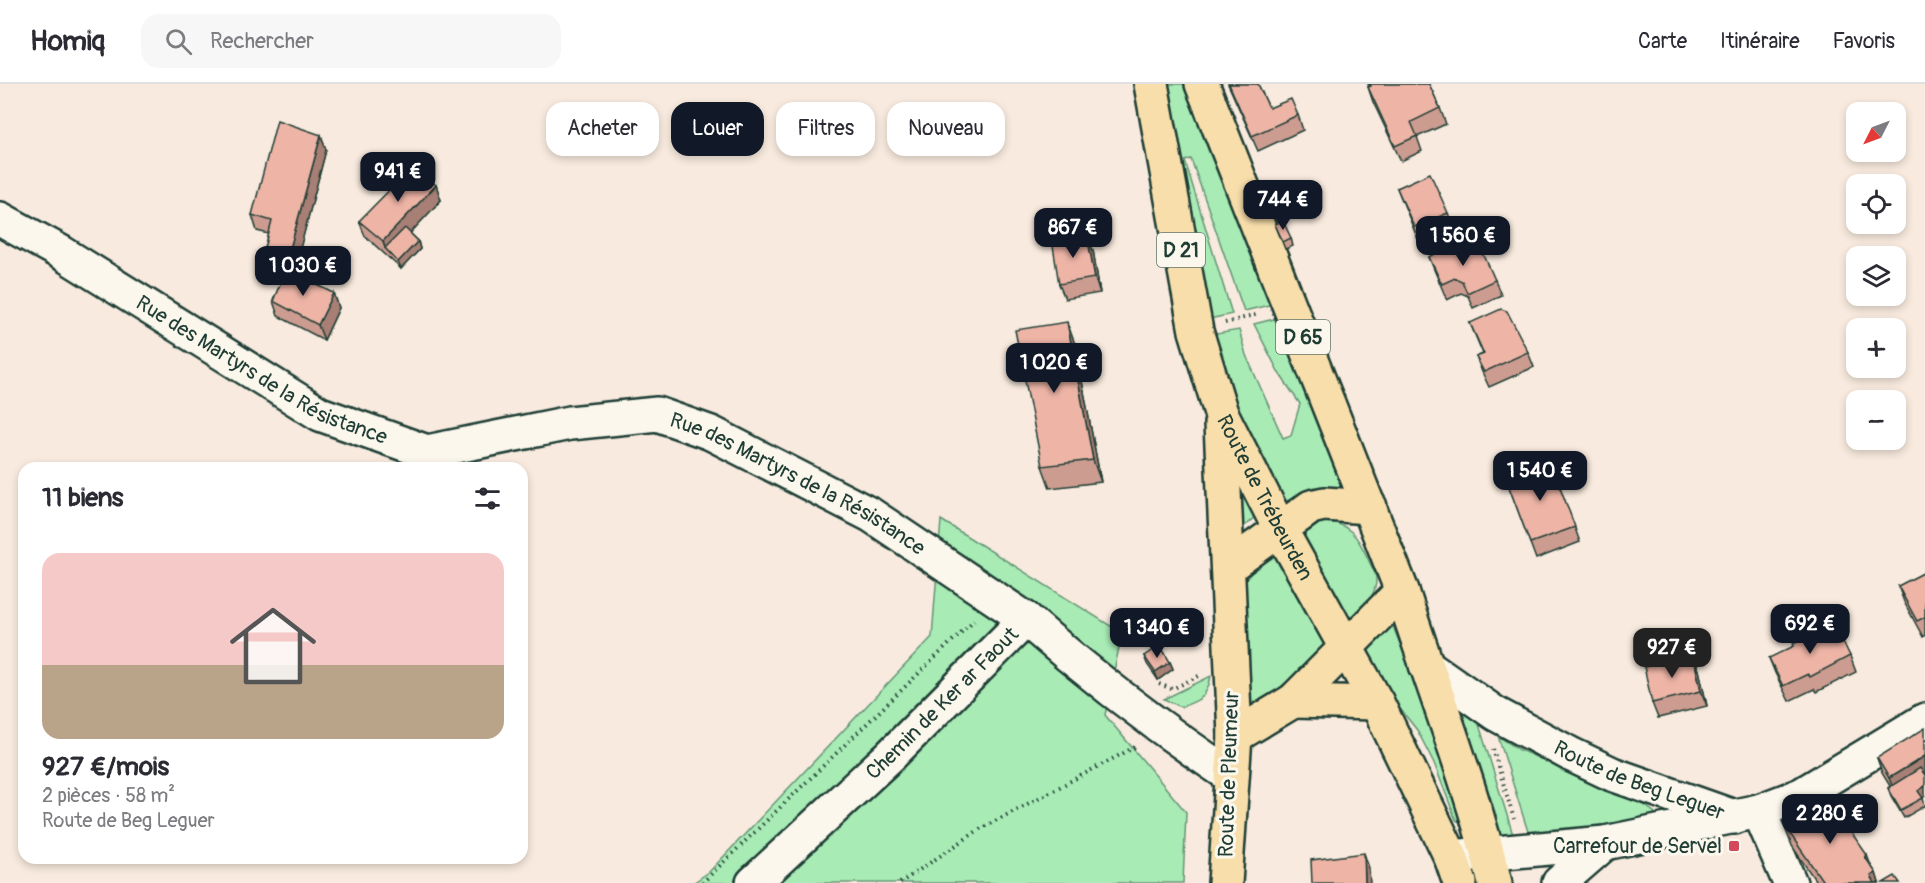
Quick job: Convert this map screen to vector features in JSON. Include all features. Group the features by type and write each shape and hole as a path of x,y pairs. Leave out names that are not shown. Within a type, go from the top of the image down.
{"main road":[{"name":"Route de Trébeurden","path":"1151,84 1196,331 1221,413 1280,529 1377,703 1456,870"},
{"name":"D 65","path":"1202,84 1402,591 1425,665 1452,736 1491,868"},
{"name":"Route de Pleumeur","path":"1221,413 1235,736 1225,883"},
{"path":"1228,567 1311,507 1324,504 1370,507"},
{"path":"1235,736 1293,701 1402,591"},
{"path":"1293,701 1377,703"}],"street":[{"name":"Rue des Martyrs de la Résistance","path":"0,219 62,253 320,414 428,452 570,423 657,414 711,433 871,515 1026,619"},
{"name":"Chemin de Ker ar Faout","path":"753,883 890,756 1026,619 1084,669 1165,731 1231,776"},
{"name":"Route de Beg Leguer","path":"1425,665 1496,714 1612,774 1747,814"},
{"path":"1790,883 1747,814 1801,795 1925,720"},
{"path":"1165,731 1235,736"},
{"name":"Route de Beg Leguer","path":"1456,870 1491,868 1524,850 1605,843 1747,814"},
{"path":"1559,883 1605,843"}],"path":[{"path":"1196,331 1290,305"},
{"path":"1496,714 1488,735 1524,850"},
{"path":"900,883 980,829 1165,731"}],"green space":[{"path":"1156,84 1187,84 1273,304 1244,311 1191,159 1185,161 1232,314 1205,320"},
{"path":"1278,318 1342,489 1302,494 1280,504 1249,441 1210,335 1239,330 1246,355 1283,438 1291,435 1300,404 1279,373 1254,324"},
{"path":"1240,480 1258,514 1239,531"},
{"path":"941,520 1122,633 1105,715 1186,812 1183,883 693,883 709,872 932,637"},
{"path":"1318,521 1337,523 1351,531 1361,544 1375,574 1375,586 1370,599 1348,627 1304,539 1308,528"},
{"path":"1273,549 1331,645 1283,685 1242,726 1244,582 1267,553"},
{"path":"1392,624 1440,744 1463,824 1456,820 1434,763 1417,730 1385,690 1363,649"},
{"path":"1211,676 1205,693 1194,702 1181,707 1164,699"},
{"path":"1448,701 1477,718 1514,838 1500,838"},
{"path":"1498,736 1520,750 1643,804 1655,813 1647,827 1530,838"}],"building":[{"path":"1229,84 1258,84 1269,108 1291,99 1298,115 1252,136"},
{"path":"1370,84 1429,84 1440,108 1411,122 1417,136 1395,146 1368,87 1371,86"},
{"path":"277,120 321,135 285,267 262,260 272,221 252,215"},
{"path":"413,166 436,185 383,241 359,221"},
{"path":"1430,173 1448,213 1414,227 1397,188"},
{"path":"1283,221 1291,238 1283,242 1275,224"},
{"path":"405,228 418,241 398,262 385,248"},
{"path":"1087,235 1095,278 1059,284 1052,240"},
{"path":"1459,243 1463,252 1479,244 1495,280 1467,293 1462,281 1455,278 1442,284 1429,257"},
{"path":"286,270 334,293 318,325 273,301"},
{"path":"1501,309 1507,311 1528,352 1484,372 1476,357 1484,354 1470,323"},
{"path":"1067,322 1093,460 1042,466 1015,330"},
{"path":"1550,460 1575,527 1530,543 1505,476"},
{"path":"1925,572 1925,617 1917,621 1898,586"},
{"path":"1834,623 1850,656 1810,677 1808,674 1783,686 1769,658 1794,646 1793,643"},
{"path":"1160,645 1170,662 1155,672 1144,656"},
{"path":"1693,655 1701,691 1652,703 1644,667"},
{"path":"1925,728 1925,756 1889,778 1877,758"},
{"path":"1920,768 1925,775 1925,786 1918,791 1923,798 1901,810 1888,788"},
{"path":"1826,796 1867,855 1865,857 1876,873 1871,876 1875,883 1824,883 1784,825"},
{"path":"1364,853 1365,883 1312,883 1311,860"},
{"path":"1895,876 1900,883 1883,883"}],"place":[{"name":"Carrefour de Servel","path":"1734,846"}]}
